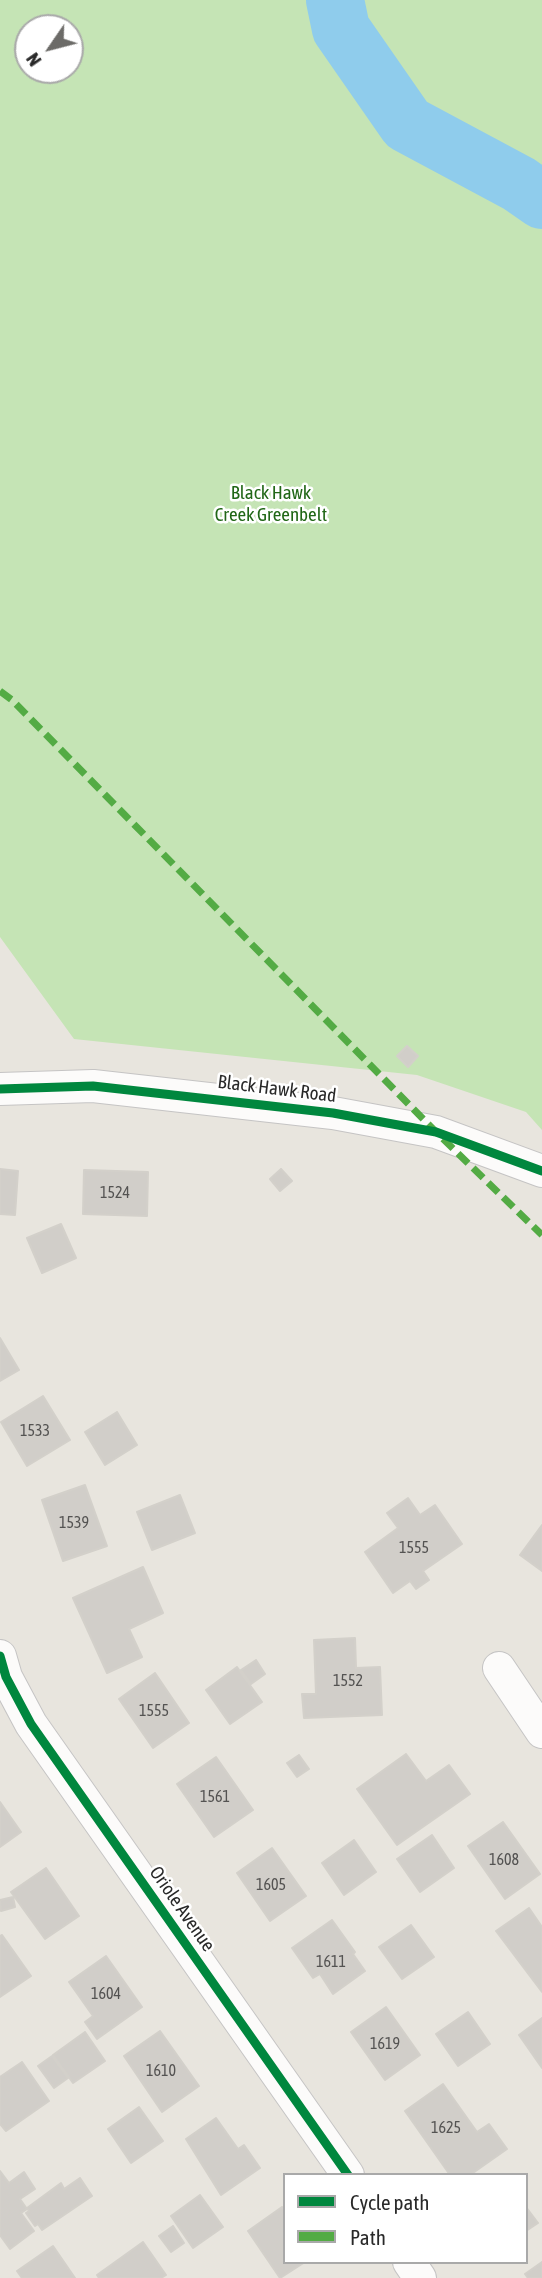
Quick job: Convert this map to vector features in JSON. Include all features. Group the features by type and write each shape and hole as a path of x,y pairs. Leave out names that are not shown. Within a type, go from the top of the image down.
{"street":[{"name":"Black Hawk Road","path":"0,1089 93,1086 333,1113 436,1132 542,1171"},
{"name":"Oriole Avenue","path":"0,1656 6,1676 31,1724 347,2173"},
{"path":"499,1668 542,1732"}],"green space":[{"name":"Black Hawk Creek Greenbelt","path":"0,0 542,0 542,1130 526,1112 417,1075 74,1039 0,937"}],"building":[{"path":"407,1046 418,1056 408,1067 397,1056"},
{"path":"0,1169 18,1171 15,1215 0,1214"},
{"path":"281,1169 292,1181 280,1191 270,1179"},
{"path":"84,1170 148,1172 147,1216 83,1214"},
{"path":"61,1224 76,1258 42,1273 27,1238"},
{"path":"0,1338 19,1370 0,1381"},
{"path":"43,1396 70,1440 27,1466 1,1422"},
{"path":"117,1412 137,1445 105,1465 85,1432"},
{"path":"85,1485 107,1546 63,1561 42,1500"},
{"path":"180,1495 195,1533 152,1550 137,1512"},
{"path":"408,1498 420,1515 435,1505 462,1544 423,1571 429,1580 416,1589 410,1581 393,1593 365,1552 398,1528 387,1513"},
{"path":"542,1525 542,1571 520,1555"},
{"path":"143,1567 163,1613 129,1629 142,1657 107,1673 73,1598"},
{"path":"355,1638 356,1668 380,1667 382,1715 304,1718 302,1694 316,1694 314,1640"},
{"path":"256,1660 265,1674 251,1684 241,1670"},
{"path":"237,1667 262,1702 230,1724 206,1690"},
{"path":"155,1673 189,1723 153,1748 119,1699"},
{"path":"406,1754 426,1781 449,1765 470,1794 397,1845 357,1789"},
{"path":"299,1755 309,1769 297,1777 287,1763"},
{"path":"216,1757 253,1810 214,1837 177,1784"},
{"path":"0,1802 21,1832 0,1847"},
{"path":"503,1822 540,1874 505,1899 468,1846"},
{"path":"432,1835 454,1868 420,1892 397,1859"},
{"path":"354,1840 376,1872 344,1895 322,1863"},
{"path":"272,1848 306,1896 270,1921 237,1873"},
{"path":"46,1868 79,1916 45,1939 11,1892"},
{"path":"13,1897 15,1907 1,1911 0,1900"},
{"path":"529,1908 542,1927 542,1992 496,1931"},
{"path":"332,1920 365,1971 333,1994 320,1974 313,1978 292,1948"},
{"path":"411,1925 434,1957 402,1979 379,1947"},
{"path":"2,1935 31,1976 0,1997 0,1936"},
{"path":"106,1956 142,2007 97,2039 85,2022 93,2016 69,1982"},
{"path":"386,2007 420,2055 385,2080 351,2032"},
{"path":"468,2012 490,2044 458,2066 436,2034"},
{"path":"542,2018 542,2068 519,2035"},
{"path":"160,2031 199,2086 162,2112 124,2056"},
{"path":"85,2032 105,2061 73,2083 53,2055"},
{"path":"52,2056 68,2078 54,2088 38,2066"},
{"path":"22,2062 49,2101 6,2131 0,2124 0,2077"},
{"path":"443,2084 477,2132 489,2124 507,2149 473,2173 449,2173 405,2111"},
{"path":"139,2107 163,2141 131,2163 108,2129"},
{"path":"216,2118 238,2149 244,2145 260,2168 221,2195 186,2139"},
{"path":"0,2171 9,2183 24,2172 35,2189 20,2199 27,2209 21,2213 34,2231 10,2249 0,2235"},
{"path":"80,2178 92,2196 42,2230 38,2224 35,2226 26,2213 29,2211 27,2208 61,2183 64,2189"},
{"path":"200,2195 223,2227 193,2248 171,2216"},
{"path":"282,2207 283,2264 302,2264 280,2278 248,2231"},
{"path":"528,2210 538,2223 528,2230"},
{"path":"173,2226 184,2243 171,2252 159,2236"},
{"path":"143,2242 166,2275 161,2278 99,2278 97,2275"},
{"path":"53,2246 75,2278 22,2278 17,2271"},
{"path":"542,2262 542,2278 528,2278 525,2274"}],"waterway":[{"path":"335,0 341,29 407,124 519,184 542,200"}],"marked path":[{"path":"0,691 12,700 436,1132 542,1235"}],"cycle path":[{"path":"0,1089 93,1086 333,1113 436,1132 542,1171"},
{"path":"0,1656 6,1677 31,1724 347,2173"}]}
